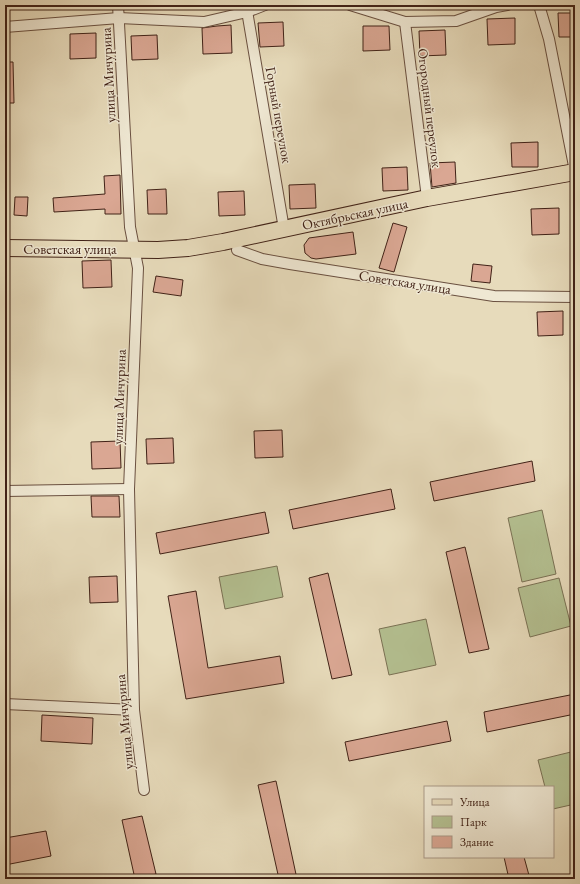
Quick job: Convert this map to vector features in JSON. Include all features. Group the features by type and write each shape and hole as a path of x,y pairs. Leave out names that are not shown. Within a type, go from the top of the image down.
{"main road":[{"name":"Октябрьская улица","path":"134,249 158,250 188,248 427,198 575,172"},
{"name":"Советская улица","path":"5,248 134,249"}],"street":[{"name":"улица Мичурина","path":"118,5 130,227 138,268 129,489 134,710 144,790"},
{"path":"5,27 119,18 204,22 265,5"},
{"path":"350,5 405,22 456,21 496,7 507,5"},
{"path":"539,5 549,39 575,172"},
{"name":"Горный переулок","path":"247,9 284,229"},
{"name":"Огородный переулок","path":"405,22 427,198"},
{"name":"Советская улица","path":"237,250 269,260 494,296 575,297"},
{"path":"5,491 129,489"},
{"path":"5,704 134,710"}],"green space":[{"path":"542,510 556,574 522,582 508,518"},
{"path":"277,566 283,597 225,609 219,577"},
{"path":"559,578 571,626 530,637 518,588"},
{"path":"426,619 436,665 389,675 379,629"},
{"path":"575,751 575,804 554,809 554,786 545,786 538,760"}],"building":[{"path":"558,13 575,13 575,37 559,37"},
{"path":"515,18 515,44 488,45 487,19"},
{"path":"283,22 284,46 260,47 258,23"},
{"path":"231,25 232,53 203,54 202,28"},
{"path":"363,26 389,26 390,50 363,51"},
{"path":"445,30 446,55 420,56 419,31"},
{"path":"96,33 96,58 70,59 70,34"},
{"path":"157,35 158,59 132,60 131,36"},
{"path":"5,62 13,62 14,103 5,103"},
{"path":"538,142 538,167 512,167 511,143"},
{"path":"455,162 456,183 432,187 430,163"},
{"path":"407,167 408,190 383,191 382,168"},
{"path":"120,175 121,214 105,214 105,209 54,212 53,198 105,194 104,176"},
{"path":"315,184 316,208 290,209 289,185"},
{"path":"166,189 167,214 148,214 147,190"},
{"path":"244,191 245,215 219,216 218,192"},
{"path":"15,197 28,197 27,216 14,215"},
{"path":"559,208 559,234 532,235 531,209"},
{"path":"393,223 407,227 394,272 379,268"},
{"path":"353,232 356,254 316,259 311,258 305,253 304,245 309,238"},
{"path":"111,260 112,287 83,288 82,261"},
{"path":"473,264 492,266 490,283 471,281"},
{"path":"156,276 183,280 181,296 153,292"},
{"path":"563,311 563,335 538,336 537,312"},
{"path":"282,430 283,457 255,458 254,431"},
{"path":"173,438 174,463 147,464 146,439"},
{"path":"120,441 121,468 92,469 91,442"},
{"path":"532,461 535,481 434,501 430,482"},
{"path":"391,489 395,509 293,529 289,510"},
{"path":"91,496 119,496 120,517 92,517"},
{"path":"265,512 269,533 160,554 156,533"},
{"path":"465,547 489,649 469,653 446,552"},
{"path":"328,573 352,675 332,679 309,578"},
{"path":"117,576 118,602 90,603 89,577"},
{"path":"196,591 208,668 280,656 284,683 186,699 168,596"},
{"path":"575,694 575,714 487,732 484,712"},
{"path":"42,715 93,718 92,744 41,741"},
{"path":"447,721 451,741 349,761 345,742"},
{"path":"276,781 297,879 279,879 258,785"},
{"path":"142,816 156,874 135,879 122,820"},
{"path":"46,831 51,856 5,865 5,838"},
{"path":"504,858 524,858 530,879 509,879"}]}
